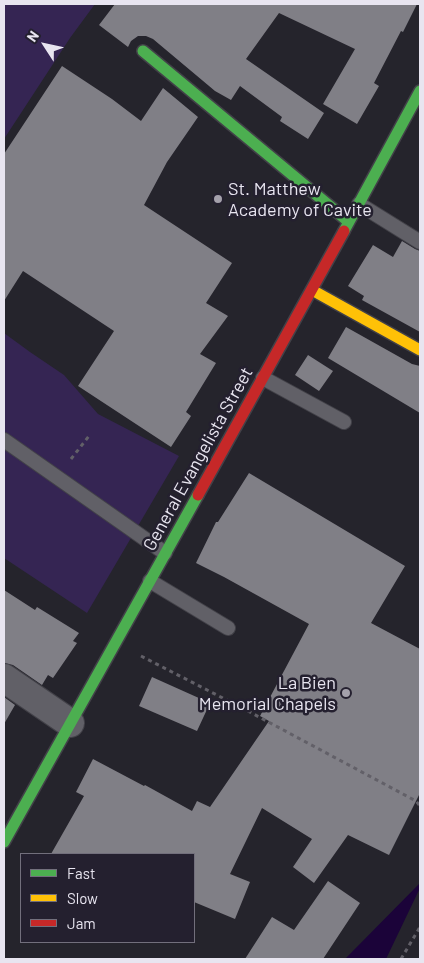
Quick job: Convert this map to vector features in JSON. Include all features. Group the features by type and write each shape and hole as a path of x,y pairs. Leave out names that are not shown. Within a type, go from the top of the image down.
{"main road":[{"path":"143,51 349,222"},
{"name":"General Evangelista Street","path":"4,842 312,290 420,91"},
{"path":"312,290 420,350"}],"street":[{"path":"4,678 70,723"}],"lane":[{"path":"359,204 420,242"},
{"path":"263,378 344,422"},
{"path":"4,440 165,554"},
{"path":"150,581 228,628"}],"path":[{"path":"115,642 246,710 416,802 420,806"},
{"path":"401,959 420,927"}],"shaded area":[{"path":"4,4 95,4 70,38 4,139"},
{"path":"4,333 64,375 98,414 179,456 87,613 4,558"},
{"path":"420,883 420,888 386,959 345,959"}],"building":[{"path":"115,4 417,4 374,83 379,86 357,124 323,104 355,49 279,13 246,59 324,113 308,139 280,121 282,117 240,86 231,100 215,91 153,39 146,36 138,36 131,41 128,47 99,25"},
{"path":"62,66 141,121 163,88 198,117 167,162 144,205 232,263 206,303 228,316 200,354 216,363 186,412 191,416 171,447 78,386 114,331 23,271 4,301 4,154"},
{"path":"402,241 420,251 420,332 362,300 364,296 348,286 373,245 393,257"},
{"path":"346,327 412,364 420,366 420,413 328,358"},
{"path":"308,355 333,371 319,391 295,375"},
{"path":"249,473 405,566 371,623 420,649 420,793 389,855 348,835 314,883 293,867 312,839 262,808 230,874 250,882 235,919 195,902 195,853 52,853 84,796 76,792 93,759 192,811 197,801 210,807 269,721 260,716 309,624 196,563 216,522 218,522"},
{"path":"4,590 35,610 37,607 79,633 73,641 77,643 53,678 48,675 42,685 13,665 4,663"},
{"path":"152,677 210,703 197,731 139,706"},
{"path":"4,697 15,705 4,724"},
{"path":"328,881 360,903 323,959 245,959 272,917 294,930"}],"traffic: fast":[{"path":"143,51 349,222"},
{"path":"344,231 420,91"},
{"path":"4,842 198,495"}],"traffic: slow":[{"path":"312,290 420,350"}],"traffic: jam":[{"path":"198,495 344,231"}],"place":[{"name":"St. Matthew Academy of Cavite","path":"218,199"},
{"name":"La Bien Memorial Chapels","path":"346,693"}]}
